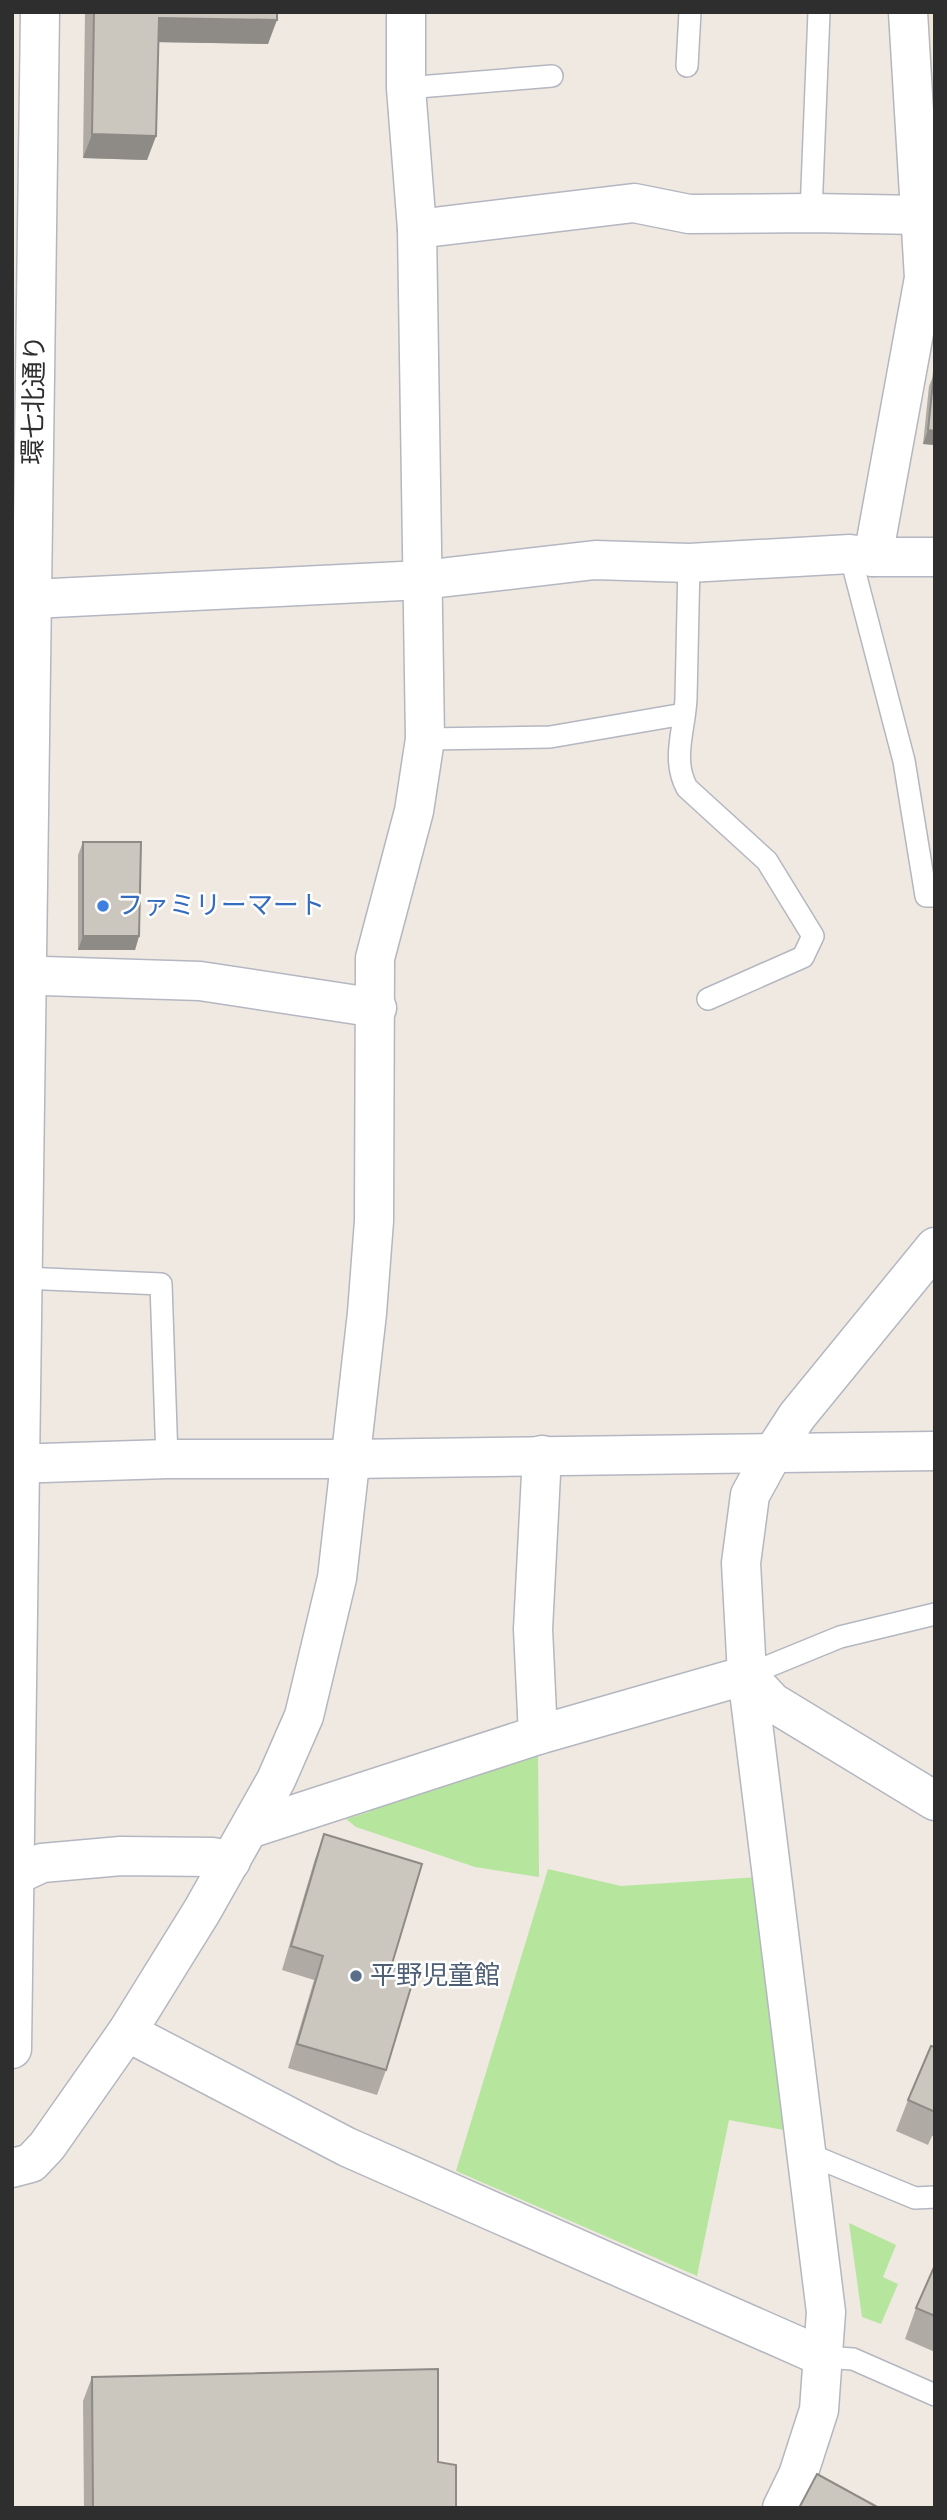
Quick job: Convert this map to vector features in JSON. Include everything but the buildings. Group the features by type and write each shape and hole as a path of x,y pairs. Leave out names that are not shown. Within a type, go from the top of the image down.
{"street":[{"name":"環七北通り","path":"12,2049 16,1464 23,1278 19,975 22,599 40,12"},
{"path":"12,2168 31,2163 47,2146 127,2032 276,1780 304,1716 337,1578 367,1313 374,1222 375,958 414,811 425,739 417,229 406,88 406,12"},
{"path":"861,556 924,278 908,12"},
{"path":"417,229 634,203 689,214 921,215"},
{"path":"22,599 422,580 595,560 689,563 861,556 935,557"},
{"path":"19,975 200,981 376,1008"},
{"path":"782,2508 798,2475 819,2410 826,2312 747,1675 741,1563 750,1495 773,1453 797,1416 935,1247"},
{"path":"16,1464 167,1459 935,1451"},
{"path":"538,1735 533,1629 542,1455"},
{"path":"13,1876 42,1863 121,1856 212,1857 538,1735 747,1675"},
{"path":"747,1675 772,1702 935,1801"},
{"path":"127,2032 347,2147 823,2357"}],"lane":[{"path":"687,66 690,12"},
{"path":"811,213 819,12"},
{"path":"406,88 552,76"},
{"path":"861,556 904,761 926,896 935,896"},
{"path":"689,563 680,776 687,788 767,861 813,936 803,957 708,999"},
{"path":"425,739 550,737 684,714"},
{"path":"23,1278 161,1284 167,1459"},
{"path":"747,1675 840,1637 935,1614"},
{"path":"806,2153 915,2198 935,2197"},
{"path":"823,2357 853,2359 935,2395"}],"shaded area":[{"path":"925,12 935,12 935,159"}],"green space":[{"path":"538,1749 539,1877 475,1867 356,1827 346,1819 369,1812 377,1799"},
{"path":"548,1869 621,1886 759,1877 789,2131 729,2120 697,2276 456,2171"},
{"path":"849,2223 896,2245 883,2277 898,2284 881,2324 862,2317"}],"place":[{"name":"ファミリーマート","path":"103,906"},
{"name":"平野児童館","path":"356,1976"}]}
